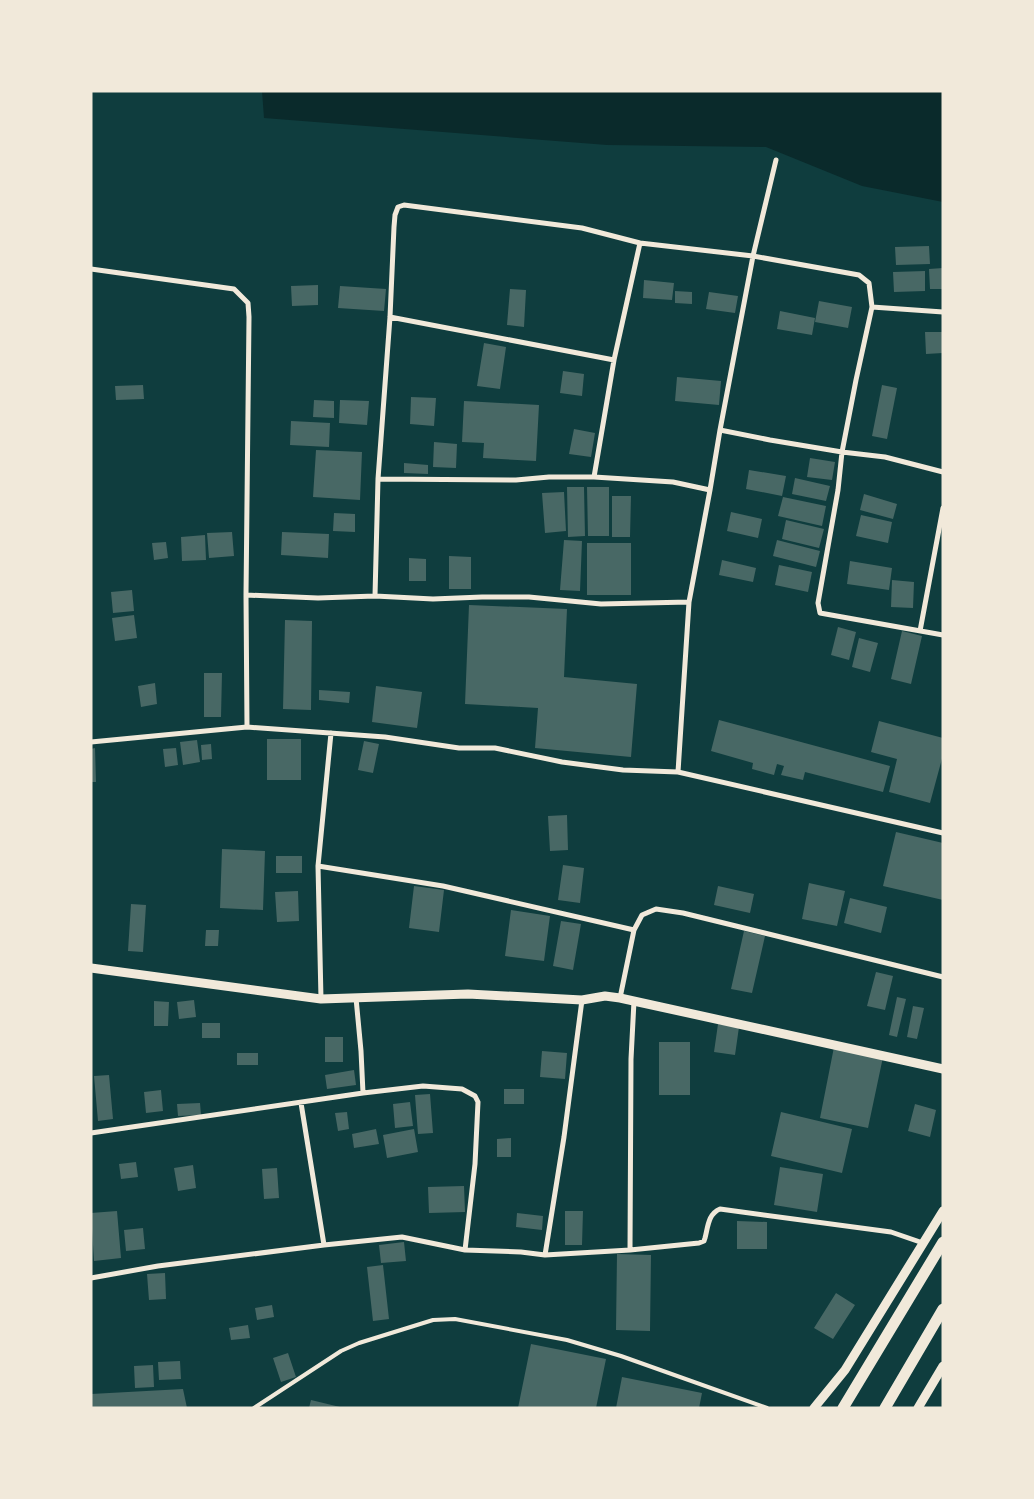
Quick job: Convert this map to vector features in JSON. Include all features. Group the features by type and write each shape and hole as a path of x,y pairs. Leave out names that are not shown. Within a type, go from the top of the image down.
{"highway":[{"path":"843,1408 943,1242"},
{"path":"885,1408 943,1308"}],"street":[{"path":"678,772 689,602 753,256 776,160"},
{"path":"375,596 378,479 390,317 394,226 398,207 404,204 582,228 640,243 753,256 859,275 869,283 872,307 842,452 838,490 818,603 820,613 943,635"},
{"path":"594,477 614,360 640,243"},
{"path":"91,268 234,289 248,303 250,317 246,595 248,727"},
{"path":"872,307 943,312"},
{"path":"390,317 614,360"},
{"path":"720,430 842,452 884,457 943,472"},
{"path":"378,479 456,478 516,480 549,477 594,477 673,482 710,490"},
{"path":"920,631 943,508"},
{"path":"246,595 318,598 375,596 433,599 529,597 601,604 689,602"},
{"path":"91,742 248,727 385,736 459,748 495,748 562,762 623,770 678,772 943,834"},
{"path":"321,999 318,866 331,733"},
{"path":"318,866 442,886 634,930"},
{"path":"620,998 634,930 642,916 656,909 683,913 943,977"},
{"path":"91,968 321,999 468,994 582,1000 605,996 634,1000 943,1069"},
{"path":"356,998 363,1093"},
{"path":"545,1255 564,1137 582,1000"},
{"path":"630,1250 630,1059 634,1000"},
{"path":"91,1133 363,1093 423,1086 462,1089 476,1096 478,1102 475,1164 465,1250"},
{"path":"301,1103 324,1245"},
{"path":"91,1278 158,1266 402,1237 465,1250 545,1255 630,1250 702,1242 705,1238 711,1215 720,1209 891,1232 923,1242"},
{"path":"814,1408 845,1370 943,1211"},
{"path":"918,1408 940,1378 943,1366"}],"lane":[{"path":"254,1408 341,1352 359,1343 433,1320 455,1319 585,1345 767,1408"}],"water":[{"path":"262,91 943,91 943,202 862,186 766,147 607,145 264,118"}],"building":[{"path":"929,246 930,264 896,265 895,247"},
{"path":"943,268 943,289 930,289 929,269"},
{"path":"925,271 925,291 894,292 893,272"},
{"path":"644,280 674,283 672,300 643,298"},
{"path":"318,285 318,305 292,306 291,286"},
{"path":"340,286 386,289 384,311 338,308"},
{"path":"510,289 526,290 524,327 507,325"},
{"path":"675,291 692,292 692,304 675,303"},
{"path":"709,292 738,296 735,313 706,309"},
{"path":"819,301 852,307 848,328 815,322"},
{"path":"780,311 815,318 812,335 777,329"},
{"path":"925,332 943,332 943,353 926,354"},
{"path":"484,343 506,347 500,389 477,386"},
{"path":"563,371 584,374 582,396 560,393"},
{"path":"677,377 721,381 719,405 675,401"},
{"path":"143,385 144,399 116,400 115,386"},
{"path":"882,385 897,388 887,439 872,436"},
{"path":"411,397 436,398 434,426 410,424"},
{"path":"314,400 334,401 334,418 313,417"},
{"path":"340,400 369,401 367,425 339,423"},
{"path":"464,401 539,405 536,461 483,458 484,443 462,442"},
{"path":"291,421 330,423 329,447 290,445"},
{"path":"574,429 595,433 591,457 569,454"},
{"path":"434,442 457,444 456,468 433,467"},
{"path":"316,450 362,452 360,500 313,497"},
{"path":"810,458 835,462 832,480 807,477"},
{"path":"404,463 428,465 428,474 404,473"},
{"path":"749,470 786,476 782,496 746,489"},
{"path":"795,478 830,486 826,501 792,494"},
{"path":"567,487 584,487 585,536 568,537"},
{"path":"587,487 609,487 609,536 588,536"},
{"path":"564,492 566,531 545,533 542,493"},
{"path":"864,494 897,504 893,519 860,510"},
{"path":"612,496 631,496 630,537 612,537"},
{"path":"783,497 826,506 822,526 778,516"},
{"path":"731,512 762,519 758,538 727,531"},
{"path":"334,513 355,514 355,532 333,531"},
{"path":"861,515 892,522 888,543 856,536"},
{"path":"786,520 824,529 819,548 782,539"},
{"path":"232,532 234,556 209,558 207,533"},
{"path":"282,532 329,534 328,558 281,555"},
{"path":"205,535 206,560 182,561 181,537"},
{"path":"564,540 582,541 580,591 560,590"},
{"path":"777,540 820,551 816,567 773,556"},
{"path":"166,542 168,558 154,560 152,543"},
{"path":"587,543 631,543 631,595 587,595"},
{"path":"449,556 471,557 471,589 449,589"},
{"path":"409,558 426,559 426,581 409,581"},
{"path":"722,560 756,568 753,582 719,575"},
{"path":"850,561 892,568 889,590 847,584"},
{"path":"779,565 812,572 808,592 775,585"},
{"path":"892,580 914,582 913,608 891,607"},
{"path":"132,590 134,611 113,613 111,592"},
{"path":"469,605 567,609 564,677 637,684 631,757 535,748 538,708 465,704"},
{"path":"134,615 137,638 115,641 112,618"},
{"path":"285,620 312,621 311,710 283,709"},
{"path":"838,627 856,632 849,660 831,655"},
{"path":"902,631 922,636 911,684 891,679"},
{"path":"859,638 878,643 870,672 852,667"},
{"path":"204,673 222,673 221,717 204,717"},
{"path":"155,683 157,704 141,707 138,686"},
{"path":"376,686 422,692 417,728 372,722"},
{"path":"319,690 350,692 349,703 319,700"},
{"path":"719,720 890,766 883,792 805,772 803,780 781,775 784,766 777,764 774,775 752,769 753,763 711,751"},
{"path":"879,721 943,738 943,755 930,803 889,792 897,759 871,752"},
{"path":"267,739 301,739 301,780 267,780"},
{"path":"197,740 200,762 183,765 180,742"},
{"path":"364,741 379,744 373,773 358,770"},
{"path":"211,744 212,759 202,760 201,745"},
{"path":"95,748 96,782 91,782 91,749"},
{"path":"176,748 178,765 165,767 163,749"},
{"path":"567,815 568,850 550,851 548,816"},
{"path":"896,832 943,843 943,900 883,886"},
{"path":"222,849 265,851 263,910 220,908"},
{"path":"276,856 302,856 302,873 276,873"},
{"path":"563,865 584,868 580,903 558,900"},
{"path":"809,883 845,891 837,926 802,919"},
{"path":"414,886 444,890 439,932 409,928"},
{"path":"718,886 754,894 750,913 714,905"},
{"path":"298,891 299,921 277,922 275,892"},
{"path":"850,898 887,907 881,933 844,923"},
{"path":"131,904 146,905 143,952 128,951"},
{"path":"511,910 550,916 544,961 505,956"},
{"path":"561,921 581,924 573,970 553,966"},
{"path":"206,930 219,930 218,946 205,946"},
{"path":"744,931 765,936 752,993 731,989"},
{"path":"876,972 893,976 885,1010 867,1006"},
{"path":"897,997 906,999 897,1037 889,1035"},
{"path":"194,1000 196,1017 179,1019 177,1002"},
{"path":"154,1001 169,1002 168,1026 154,1026"},
{"path":"913,1006 924,1008 917,1039 907,1037"},
{"path":"202,1023 220,1023 220,1038 202,1038"},
{"path":"718,1024 739,1027 735,1055 714,1052"},
{"path":"325,1037 343,1037 343,1062 325,1062"},
{"path":"659,1042 690,1042 690,1095 659,1095"},
{"path":"834,1047 883,1057 868,1128 820,1118"},
{"path":"542,1051 567,1053 565,1079 540,1077"},
{"path":"237,1053 258,1053 258,1065 237,1065"},
{"path":"354,1070 356,1085 327,1089 325,1075"},
{"path":"109,1075 113,1119 98,1121 94,1076"},
{"path":"504,1089 524,1089 524,1104 504,1104"},
{"path":"161,1090 163,1111 146,1113 144,1092"},
{"path":"430,1094 433,1133 418,1134 415,1095"},
{"path":"410,1102 413,1126 395,1128 393,1104"},
{"path":"200,1103 201,1115 178,1116 177,1104"},
{"path":"915,1104 936,1110 930,1137 908,1131"},
{"path":"347,1112 349,1129 338,1131 335,1113"},
{"path":"781,1112 852,1129 842,1173 771,1156"},
{"path":"376,1129 379,1144 354,1148 352,1134"},
{"path":"414,1129 418,1152 387,1158 383,1135"},
{"path":"511,1138 511,1157 497,1157 497,1139"},
{"path":"136,1162 138,1177 121,1179 119,1164"},
{"path":"193,1165 196,1188 178,1191 174,1168"},
{"path":"780,1167 823,1174 817,1212 774,1205"},
{"path":"277,1168 279,1198 264,1199 262,1169"},
{"path":"464,1186 465,1212 429,1213 428,1187"},
{"path":"117,1211 121,1258 94,1261 91,1213"},
{"path":"565,1211 583,1211 582,1245 565,1245"},
{"path":"517,1213 543,1216 542,1230 516,1227"},
{"path":"737,1221 767,1222 767,1249 737,1249"},
{"path":"143,1228 145,1249 126,1251 124,1230"},
{"path":"404,1242 406,1261 381,1263 379,1245"},
{"path":"617,1254 651,1255 650,1331 616,1330"},
{"path":"383,1265 389,1319 373,1321 367,1267"},
{"path":"165,1273 166,1299 149,1300 147,1274"},
{"path":"836,1293 855,1305 833,1339 814,1328"},
{"path":"272,1305 274,1317 257,1320 255,1308"},
{"path":"248,1325 250,1338 231,1340 229,1328"},
{"path":"531,1344 606,1359 596,1408 518,1408"},
{"path":"288,1353 296,1377 281,1382 273,1358"},
{"path":"180,1361 181,1379 159,1380 158,1362"},
{"path":"153,1365 154,1387 135,1388 134,1366"},
{"path":"622,1377 702,1393 699,1408 616,1408"},
{"path":"183,1389 187,1408 91,1408 91,1394"},
{"path":"311,1400 340,1407 340,1408 309,1408"}]}
